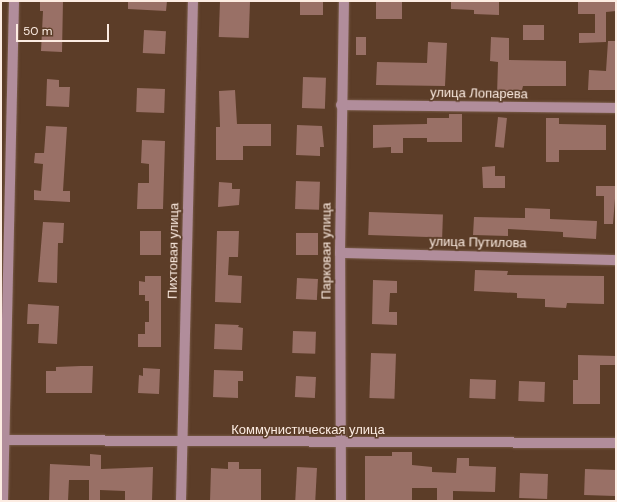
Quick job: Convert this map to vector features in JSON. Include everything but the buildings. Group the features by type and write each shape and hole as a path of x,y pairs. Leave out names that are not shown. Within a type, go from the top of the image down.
{"street":[{"path":"3,501 3,440 14,1"},
{"name":"Пихтовая улица","path":"181,501 193,1"},
{"name":"Парковая улица","path":"341,501 340,253 341,105 344,1"},
{"name":"улица Лопарева","path":"341,105 616,108"},
{"name":"улица Путилова","path":"340,253 616,260"},
{"name":"Коммунистическая улица","path":"3,440 183,443 616,443"}]}
